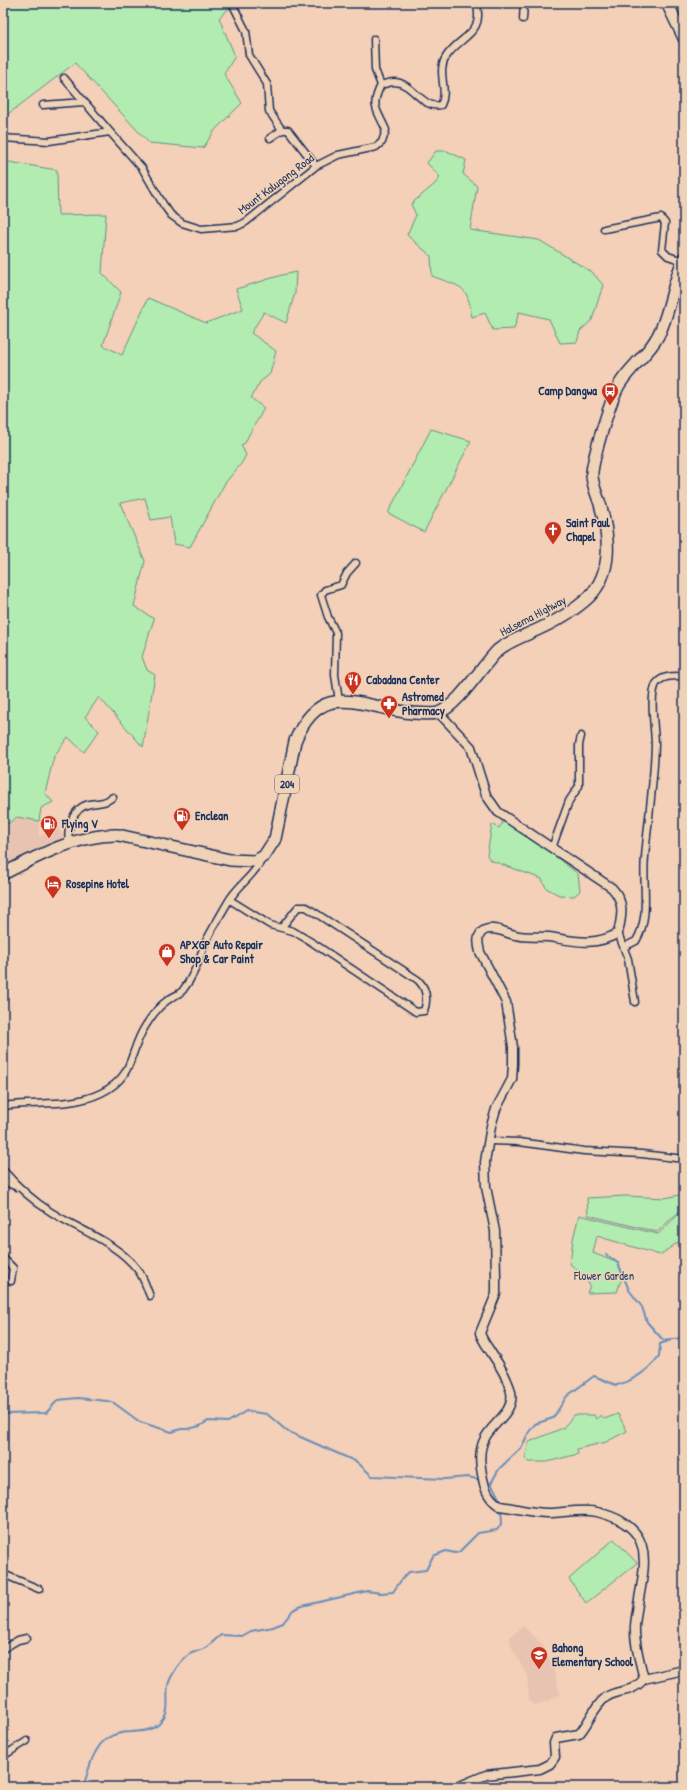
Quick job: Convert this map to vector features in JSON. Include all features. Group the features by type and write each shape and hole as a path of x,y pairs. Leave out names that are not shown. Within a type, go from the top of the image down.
{"highway":[{"path":"667,3 684,38"},
{"name":"Halsema Highway","path":"439,713 461,694 499,649 506,644 558,620 578,607 590,596 599,583 609,544 604,520 592,480 595,460 616,390 651,346 662,328 683,259"},
{"name":"204","path":"264,856 275,839 283,808 290,761 300,728 307,718 320,707 329,702 339,701 362,703 406,712 429,714 439,713"},
{"path":"3,874 37,856 95,836 118,835 230,860 255,861 264,856"}],"street":[{"path":"232,3 246,31 249,55 267,84 269,111 282,130 291,132 316,166"},
{"path":"374,39 375,70 381,85 398,82 414,92 430,105 441,105 444,99 441,76 442,66 446,57 475,29 479,17 476,3"},
{"path":"523,19 524,3"},
{"name":"Mount Kalugong Road","path":"64,78 142,168 171,215 182,223 201,229 226,227 246,222 316,166 332,157 376,147 382,142 386,130 375,107 374,100 381,85"},
{"path":"43,106 84,102"},
{"path":"270,138 282,130"},
{"path":"3,138 49,141 110,132"},
{"path":"604,229 661,218 665,223 662,250 668,256 683,259"},
{"path":"339,701 335,675 336,633 328,617 321,595 325,590 341,585 347,573 356,563"},
{"path":"624,947 636,941 644,922 644,859 654,759 654,696 656,685 661,679 664,678 684,676"},
{"path":"439,713 470,747 486,795 498,812 612,888 618,895 622,906 618,933 624,947 631,973 635,1002"},
{"path":"552,848 569,801 579,786 579,745 581,736"},
{"path":"70,844 68,831 70,822 76,813 90,804 102,803 113,797"},
{"path":"3,1106 68,1103 87,1099 114,1086 129,1068 138,1040 146,1024 167,1000 182,991 192,978 206,941 230,900 257,868 264,856"},
{"path":"230,900 270,925 293,931 410,1008 419,1013 424,1011 427,996 422,984 418,980 306,907 298,907 282,927"},
{"path":"618,933 609,938 596,942 583,943 548,937 519,936 492,929 485,930 479,935 478,944 480,952 506,1002 513,1047 512,1079 496,1109 491,1126 484,1174 495,1231 496,1294 480,1333 485,1344 497,1361 511,1392 511,1401 509,1409 485,1437 479,1460 484,1488 492,1500 503,1506 547,1513 579,1511 596,1512 624,1524 640,1538 643,1555 643,1577 635,1633 644,1680"},
{"path":"489,1141 513,1142 584,1151 642,1154 684,1159"},
{"path":"3,1170 5,1182 21,1188"},
{"path":"3,1170 48,1211 117,1250 137,1269 144,1280 150,1296"},
{"path":"3,1258 13,1268 11,1282"},
{"path":"3,1574 39,1589"},
{"path":"3,1649 18,1640 27,1638"},
{"path":"457,1787 486,1775 535,1770 546,1766 555,1757 554,1743 556,1738 579,1734 599,1704 606,1698 612,1694 634,1688 644,1680 684,1670"},
{"path":"3,1756 27,1741"}],"shaded area":[{"path":"17,817 39,821 39,837 59,828 65,841 39,849 3,868 3,827"},
{"name":"Bahong Elementary School","path":"523,1626 543,1645 552,1664 560,1694 548,1701 534,1705 529,1700 527,1676 511,1646 510,1637"}],"green space":[{"path":"3,3 235,3 219,18 235,56 224,74 242,103 215,130 203,148 149,143 75,63 3,118"},
{"path":"436,151 447,151 466,160 463,174 477,186 470,230 539,240 593,273 603,285 592,320 580,331 577,342 560,343 549,319 519,312 514,329 493,330 485,313 472,317 468,298 461,288 457,285 432,276 431,256 407,235 416,215 411,204 436,183 440,177 427,163"},
{"path":"3,161 57,170 58,215 106,214 102,273 121,292 103,345 122,355 148,298 206,323 243,309 236,289 296,272 295,293 286,323 264,312 251,333 276,351 270,374 260,382 251,398 264,408 245,443 241,445 246,455 241,464 225,483 190,547 174,544 170,517 151,520 145,498 120,503 145,561 134,606 154,619 142,657 147,670 155,675 143,747 99,697 85,717 99,731 84,752 68,737 54,756 45,793 53,802 41,808 39,821 17,817 3,827"},
{"path":"431,429 471,441 424,532 388,513"},
{"path":"504,821 533,839 578,874 580,891 574,896 559,895 546,888 542,879 490,860 487,855 492,824 499,828"},
{"path":"684,1194 684,1207 657,1232 588,1215 587,1198 626,1196 665,1198"},
{"name":"Flower Garden","path":"684,1209 684,1238 660,1255 597,1236 593,1253 618,1263 623,1275 617,1292 587,1293 590,1286 585,1277 570,1264 573,1239 579,1215 658,1234"},
{"path":"618,1414 627,1431 606,1442 577,1449 578,1454 547,1462 528,1462 525,1458 529,1442 563,1428 574,1415 594,1415 596,1419 601,1415 604,1419"},
{"path":"614,1539 637,1563 586,1603 569,1579"}],"waterway":[{"path":"606,1255 618,1263 629,1290 642,1307 647,1322 663,1340 684,1338"},
{"path":"491,1483 499,1469 521,1448 535,1424 553,1418 567,1396 594,1376 616,1385 640,1375 659,1356 660,1344 671,1340"},
{"path":"3,1414 46,1413 58,1400 78,1398 107,1401 114,1403 140,1422 172,1432 200,1426 208,1421 228,1422 246,1411 267,1414 287,1431 357,1462 372,1476 445,1479 468,1477 481,1480"},
{"path":"491,1483 501,1502"},
{"path":"83,1787 93,1757 103,1742 120,1733 142,1731 152,1728 163,1720 168,1706 167,1691 169,1681 180,1663 187,1656 207,1647 221,1635 242,1636 251,1631 273,1627 283,1623 293,1610 302,1606 367,1591 381,1593 393,1592 409,1572 426,1570 433,1556 446,1551 455,1553 459,1552 478,1533 497,1530 502,1523 501,1508"}],"place":[{"name":"Camp Dangwa","path":"610,406"},
{"name":"Saint Paul Chapel","path":"553,545"},
{"name":"Cabadana Center","path":"353,695"},
{"name":"Astromed Pharmacy","path":"389,719"},
{"name":"Enclean","path":"182,831"},
{"name":"Flying V","path":"49,839"},
{"name":"Rosepine Hotel","path":"53,899"},
{"name":"APXGP Auto Repair Shop & Car Paint","path":"167,967"},
{"name":"Bahong Elementary School","path":"539,1670"}]}
